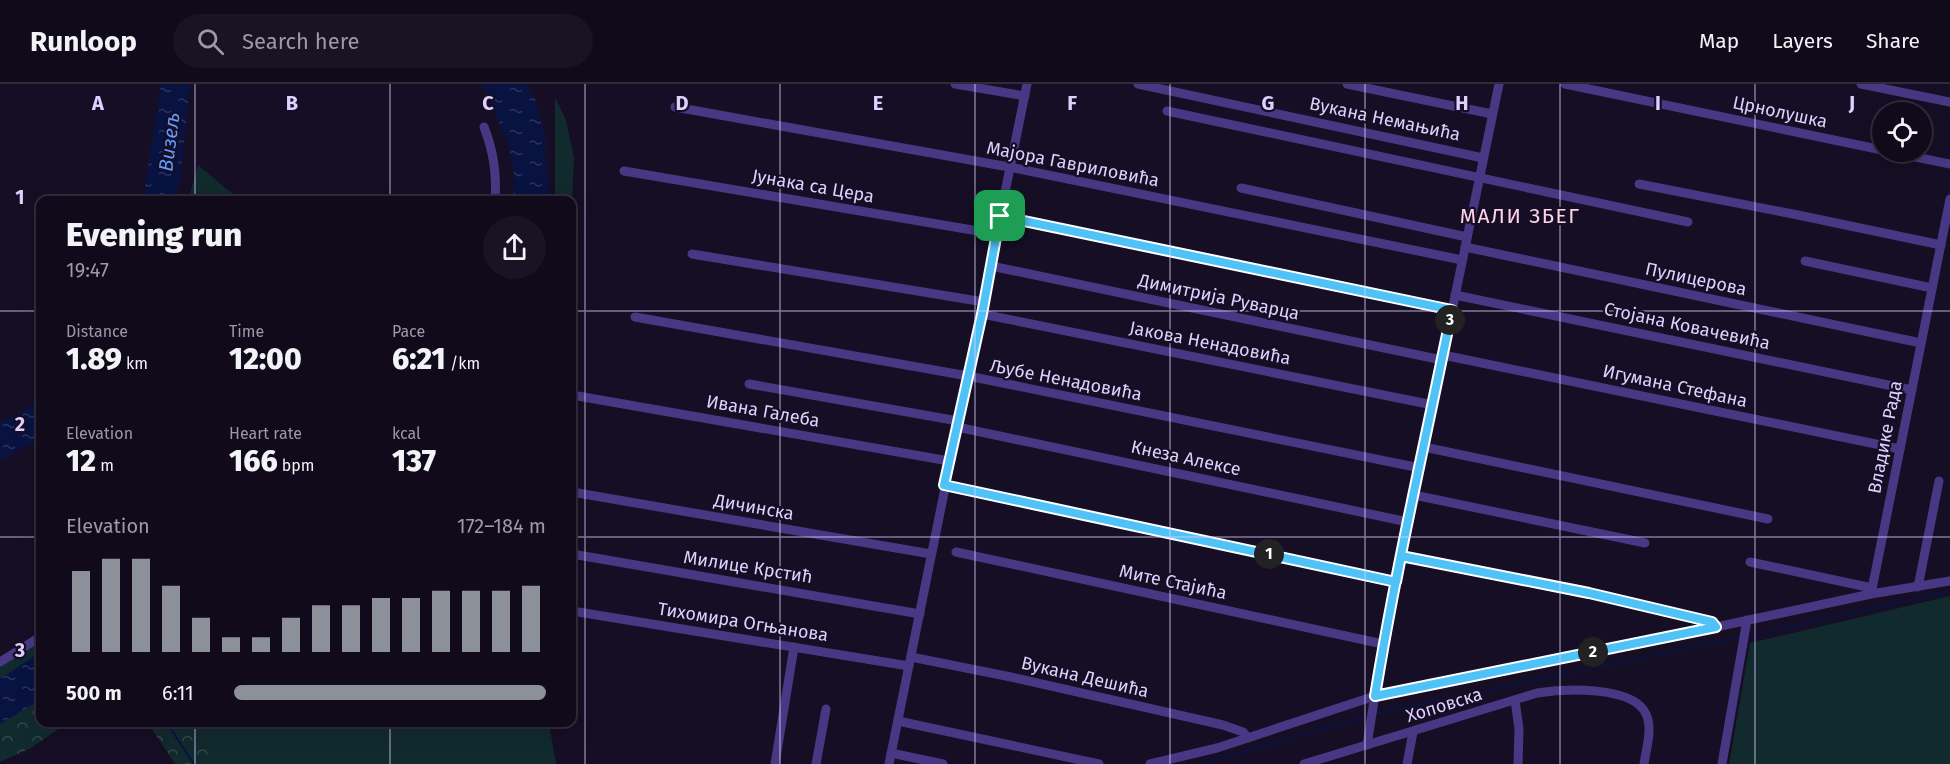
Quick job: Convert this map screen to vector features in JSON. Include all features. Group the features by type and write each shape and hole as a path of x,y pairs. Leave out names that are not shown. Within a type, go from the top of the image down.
{"street":[{"path":"955,84 1025,96"},
{"path":"889,764 1027,84"},
{"name":"Вукана Немањића","path":"1138,84 1483,158"},
{"path":"1347,84 1492,114"},
{"path":"1368,741 1383,644 1499,84"},
{"name":"Црнолушка","path":"1565,84 1872,148"},
{"path":"1861,84 1950,102"},
{"name":"Мајора Гавриловића","path":"675,107 1010,167 1462,260"},
{"path":"1167,111 1688,222"},
{"path":"484,127 492,146 495,196"},
{"path":"1932,160 1950,164"},
{"name":"Јунака са Цера","path":"624,171 996,234"},
{"path":"1639,184 1941,245"},
{"name":"Пулицерова","path":"1241,188 1466,242 1921,343"},
{"name":"Владике Рада","path":"1871,591 1950,199"},
{"path":"1000,216 1452,310"},
{"path":"692,254 984,302"},
{"path":"1805,261 1932,288"},
{"name":"Димитрија Руварца","path":"991,266 1442,357"},
{"name":"Стојана Ковачевића","path":"1455,295 1912,390"},
{"name":"Јакова Ненадовића","path":"982,314 1432,405"},
{"name":"Љубе Ненадовића","path":"635,317 968,376 1420,468"},
{"name":"Игумана Стефана","path":"1442,357 1900,449"},
{"path":"749,384 957,424"},
{"name":"Ивана Галеба","path":"576,396 949,461"},
{"name":"Кнеза Алексе","path":"957,424 1408,522"},
{"path":"1424,447 1768,519"},
{"path":"1918,587 1939,481"},
{"path":"944,485 1396,582"},
{"name":"Дичинска","path":"576,493 931,554"},
{"path":"1414,495 1645,543"},
{"name":"Мите Стајића","path":"956,552 1383,644"},
{"name":"Милице Крстић","path":"576,555 920,614"},
{"path":"1401,556 1589,593 1712,622 1716,627"},
{"path":"1750,562 1871,591"},
{"path":"1150,764 1217,748 1375,696 1716,627 1871,591 1918,587 1950,581"},
{"name":"Тихомира Огњанова","path":"576,612 794,647 910,661"},
{"path":"1722,764 1747,620"},
{"path":"0,662 36,640"},
{"path":"776,764 794,647"},
{"name":"Вукана Дешића","path":"910,661 1011,677 1223,725 1243,732 1248,738"},
{"name":"Хоповска","path":"1304,764 1368,741 1413,732 1537,693 1560,690 1597,692 1633,701 1646,713 1649,724 1644,764"},
{"path":"1515,700 1519,729 1518,764"},
{"path":"816,764 826,709"},
{"path":"898,721 1099,764"},
{"path":"1407,764 1413,732"},
{"path":"891,753 944,764"}],"green space":[{"path":"555,97 566,120 574,158 572,196 555,196"},
{"path":"198,165 235,196 189,196"},
{"path":"1950,596 1950,764 1729,764 1750,643"},
{"path":"36,640 36,727 61,727 31,748 0,762 0,662"},
{"path":"151,727 193,727 216,764 175,764"},
{"path":"192,727 550,727 556,764 215,764"}],"water":[{"name":"Визељ","path":"161,84 190,84 180,180 175,196 144,196"},
{"path":"481,84 525,84 535,99 546,140 545,153 549,196 513,196 514,172 508,142"},
{"path":"36,400 36,440 0,461 0,422 22,412"},
{"path":"36,655 36,702 0,724 0,679"}],"waterway":[{"path":"1748,636 1950,591"},
{"path":"1375,714 1742,637"},
{"path":"1199,764 1369,716"},
{"path":"170,727 194,764"}],"district":[{"name":"МАЛИ ЗБЕГ","path":"1520,216"}],"route":[{"path":"1000,216 982,314 944,485 1295,559 1396,582 1401,556 1589,593 1712,622 1716,627 1375,696 1383,644 1401,556 1408,522 1442,360 1452,310 1000,216"}]}
